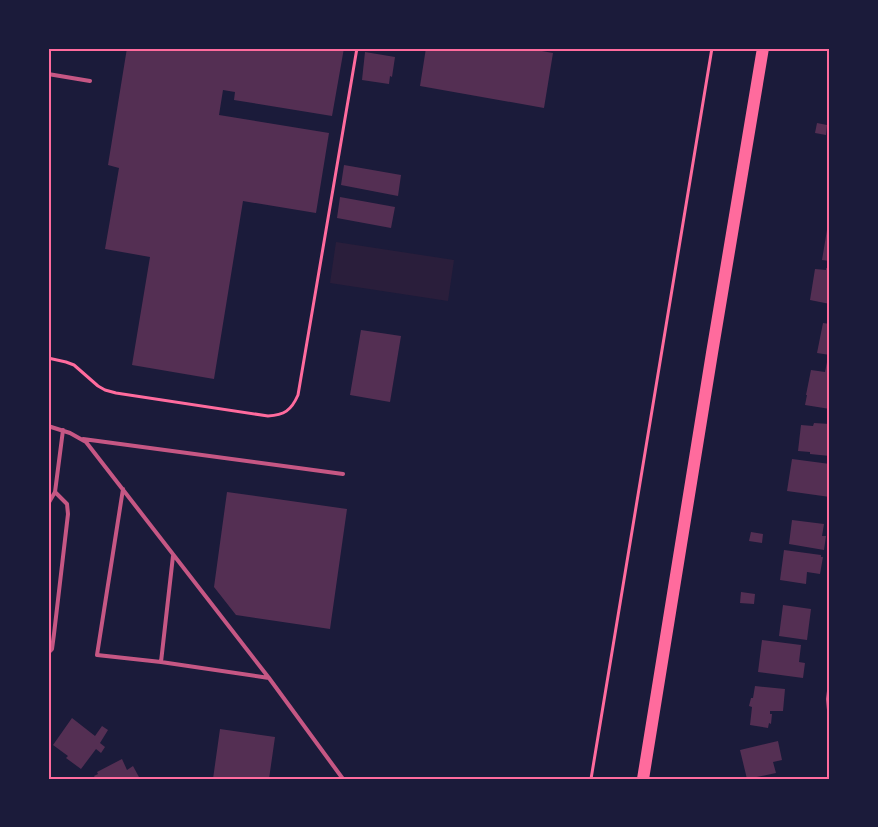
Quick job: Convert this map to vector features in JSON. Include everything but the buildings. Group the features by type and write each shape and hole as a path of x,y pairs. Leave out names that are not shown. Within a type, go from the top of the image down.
{"main road":[{"path":"643,779 763,48"}],"street":[{"path":"830,691 830,710"}],"lane":[{"path":"48,74 90,81"},
{"path":"48,426 70,432 86,442 269,678 343,779"},
{"path":"48,504 55,492 63,430"},
{"path":"80,438 343,474"},
{"path":"123,489 98,655 269,678"},
{"path":"48,653 52,649 68,514 67,504 55,492"},
{"path":"160,662 173,555"}],"path":[{"path":"48,358 74,365 98,386 116,393 268,416 279,415 294,404 300,384 357,48"},
{"path":"591,779 712,48"}],"shaded area":[{"path":"336,242 454,260 448,301 330,283"}]}
